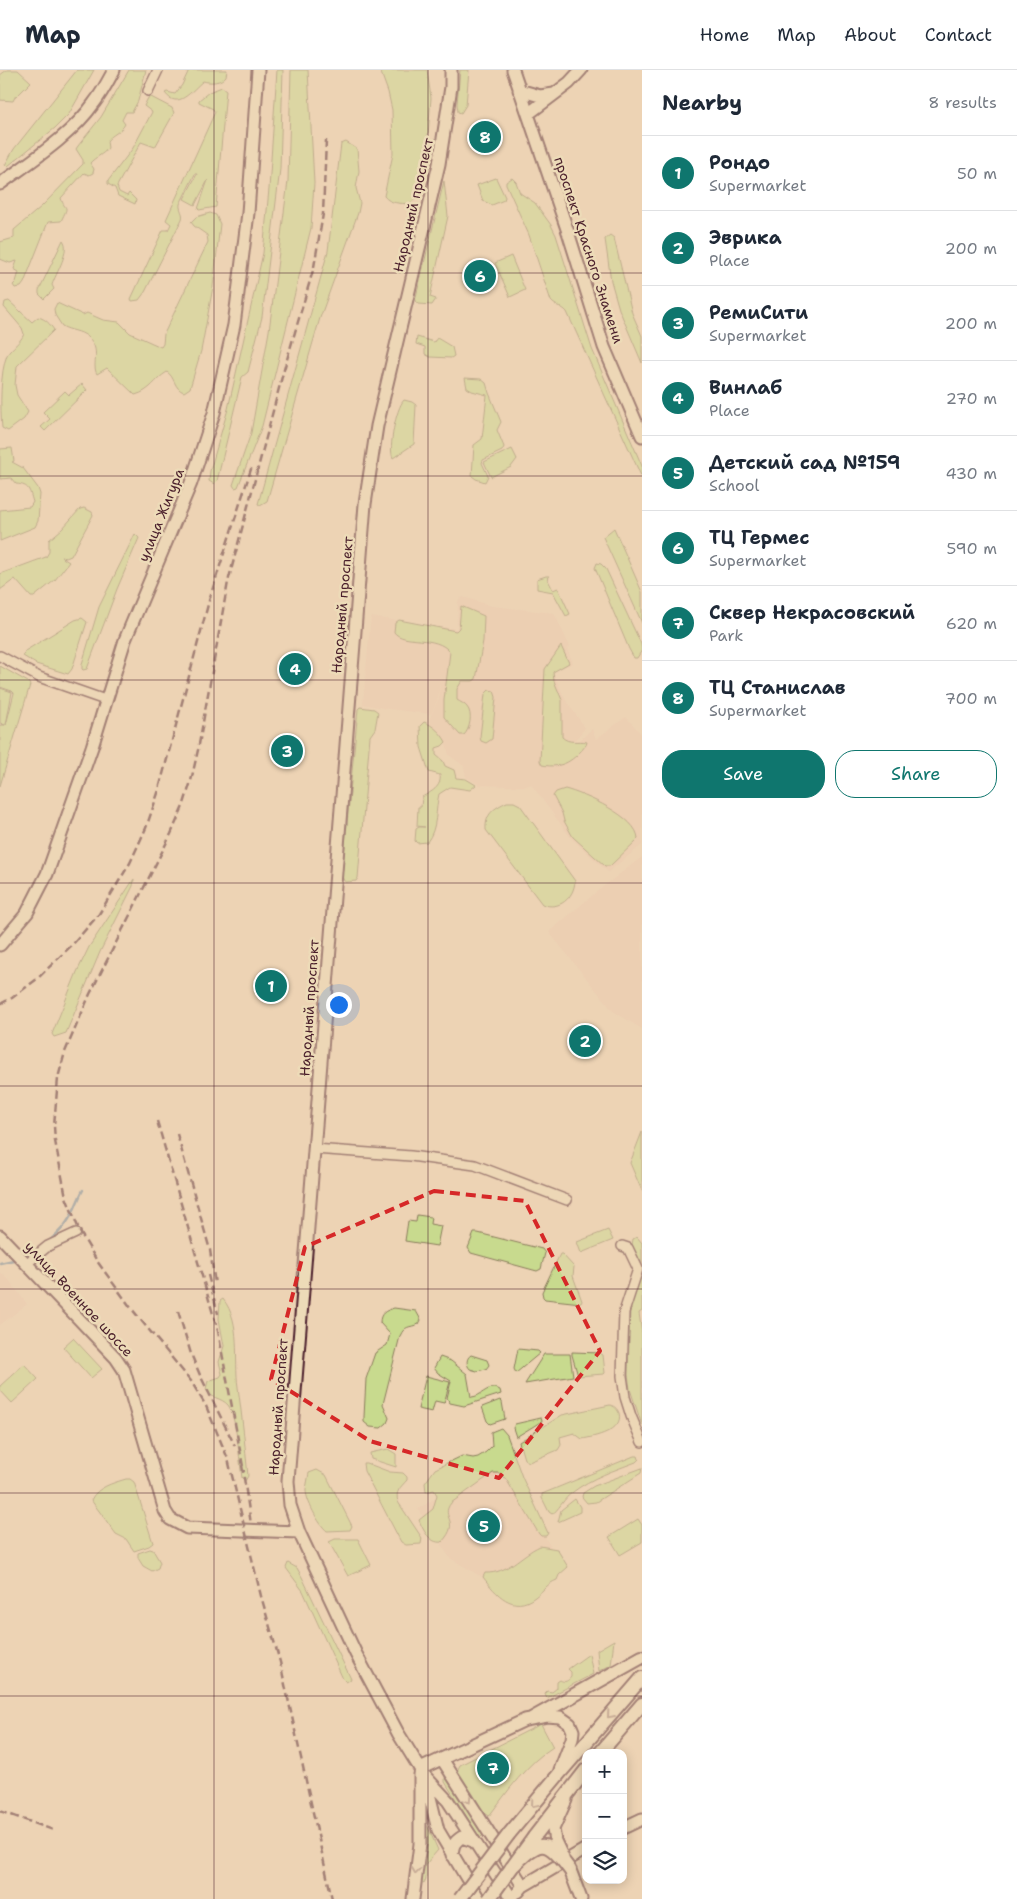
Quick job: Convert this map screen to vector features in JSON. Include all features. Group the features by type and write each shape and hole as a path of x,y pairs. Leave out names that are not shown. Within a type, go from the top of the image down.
{"highway":[{"path":"533,1718 642,1657"},
{"path":"460,1899 509,1834 642,1678"},
{"path":"603,1749 642,1704"},
{"path":"489,1899 582,1775"},
{"path":"511,1868 523,1856 540,1845 546,1845 554,1849 570,1870"}],"main road":[{"path":"0,184 59,139 82,118 94,104 114,70"},
{"name":"улица Жигура","path":"0,945 26,913 47,874 92,747 125,640 191,483 214,413 234,325 249,204 258,70"},
{"name":"Народный проспект","path":"422,1772 398,1733 356,1654 298,1532 290,1505 288,1481 365,504 378,426 439,164 451,70"},
{"name":"проспект Красного Знамени","path":"513,70 565,220 604,346 642,436"},
{"path":"528,114 575,77 581,70"},
{"path":"519,90 540,96 554,94"},
{"name":"улица Военное шоссе","path":"0,1236 116,1358 124,1370 165,1511 170,1519 187,1528 298,1532"},
{"path":"422,1772 442,1759 533,1718 560,1717 570,1724 573,1731 572,1739 559,1774"},
{"path":"442,1759 523,1886"},
{"path":"422,1772 448,1802 512,1899 523,1886 582,1851"},
{"path":"413,1899 420,1844 422,1772"},
{"path":"422,1772 438,1830 479,1899"},
{"path":"572,1787 553,1829 555,1841 582,1899"},
{"path":"627,1826 642,1819"},
{"path":"452,1855 453,1845 456,1841 462,1837 472,1841"}],"street":[{"path":"148,92 158,70"},
{"path":"0,656 39,677 105,700"},
{"path":"314,1149 411,1156 475,1165 567,1200"},
{"path":"25,1262 48,1246 76,1233"},
{"path":"622,1246 628,1248 638,1270 624,1312 622,1376 625,1397 642,1442"}],"highlighted area":[{"path":"434,1191 525,1201 600,1351 499,1478 370,1441 271,1379 305,1247"}],"shaded area":[{"path":"463,597 492,606 554,613 570,647 567,649 573,663 553,672 565,699 585,728 551,768 592,729 596,739 626,717 642,735 642,845 608,872 571,838 531,784 526,786 480,785 466,777 464,766 449,755 445,739 428,722 439,698 442,664 438,698 431,714 363,704 371,617 457,629 458,601"},
{"path":"642,857 642,1029 613,1011 549,932"},
{"path":"0,1272 9,1280 27,1304 0,1325"},
{"path":"500,1459 564,1570 519,1599 450,1558 418,1509"}],"green space":[{"path":"7,70 18,70 31,82 16,95 13,101 0,100 0,75"},
{"path":"77,70 94,70 69,114 55,128 8,166 5,165 14,149"},
{"path":"129,70 146,70 138,101 132,112 126,112 122,120 125,124 123,127 107,141 108,148 90,163 94,169 93,173 89,175 84,173 61,198 66,210 61,221 48,222 24,283 21,287 15,288 13,285 19,272 14,269 17,261 10,263 0,259 0,242 14,238 14,230 42,206 83,164 83,160 76,149 101,117"},
{"path":"189,70 227,70 226,76 221,80 203,81 185,97 175,100 170,98 165,93 175,94 182,85"},
{"path":"277,70 283,70 280,169 262,317 248,372 242,377 217,481 214,484 209,481 210,471 228,409 263,253"},
{"path":"291,70 308,70 314,183 311,228 262,426 238,487 235,488 233,485 251,433 269,331 288,181"},
{"path":"380,70 427,70 431,98 427,148 420,193 410,204 392,202 384,196 393,154 392,110"},
{"path":"460,70 469,70 466,105 461,113 458,112 457,104"},
{"path":"222,87 226,90 216,207 198,209 208,180 195,205 184,199 197,174 195,174 180,204 182,219 145,292 139,300 132,301 131,299 163,230 168,230 171,224 166,220 215,112 199,102 199,100 209,92"},
{"path":"151,97 172,108 174,113 155,147 141,142 117,186 119,192 127,196 129,193 136,200 135,204 118,196 115,188 108,184 108,181 133,148 152,112 144,106 148,98"},
{"path":"346,142 357,149 359,171 356,188 360,203 358,213 320,318 267,501 260,505 258,504 328,251 341,144"},
{"path":"496,178 505,197 504,200 492,205 483,201 477,185"},
{"path":"512,178 516,182 520,193 535,203 556,235 592,349 642,466 642,478 567,312 551,301 529,235 506,184"},
{"path":"444,181 448,216 430,297 436,299 432,305 419,304 415,301"},
{"path":"210,213 216,215 220,224 213,287 201,351 190,388 184,392 181,390 167,372 145,391 135,395 107,368 97,374 92,342 85,335 62,326 55,315 54,309 57,303 83,315 87,313 103,320 119,322 130,333 161,347 164,334 208,242 207,235 191,222 196,217"},
{"path":"610,235 614,238 632,313 642,336 642,363 619,309 611,281 605,239"},
{"path":"63,240 65,250 52,285 54,289 44,299 39,294 39,290"},
{"path":"511,256 525,290 510,297 495,263"},
{"path":"9,301 32,322 38,317 41,318 54,330 17,366 15,385 17,395 28,412 24,419 8,431 2,428 3,371 7,355 24,334 22,328 4,307 5,302"},
{"path":"417,337 434,342 437,338 452,347 454,356 451,358 430,357 425,354 425,347 416,344"},
{"path":"465,378 481,379 486,383 501,422 497,430 504,447 502,451 483,460 482,463 488,476 485,482 472,476 474,445 482,439 487,395 467,388"},
{"path":"82,384 87,390 45,431 41,427 50,419 43,412 65,391 69,395"},
{"path":"404,400 416,405 414,444 393,458 391,446 394,429 398,411"},
{"path":"12,448 14,461 12,462 23,468 38,488 40,494 38,521 35,527 0,541 0,510 30,507 33,502 30,491 26,487 16,484 11,478 0,479 0,449"},
{"path":"512,449 517,459 511,467 491,477 484,462"},
{"path":"84,508 92,512 93,515 71,556 61,557 69,562 55,580 34,597 31,597 15,579 0,590 0,574 46,557 49,552 49,540 80,509"},
{"path":"614,528 642,592 642,623 603,537"},
{"path":"135,534 139,538 117,589 87,669 83,670 82,664 99,607"},
{"path":"597,563 606,569 641,644 642,650 637,658 634,658 629,649 595,568"},
{"path":"549,576 548,580 553,590 558,588 570,614 566,616 553,592 537,589 537,579"},
{"path":"461,606 484,616 483,641 476,679 473,681 462,681 457,689 457,700 466,706 470,713 469,725 464,735 460,735 444,717 444,700 450,652 437,643 405,638 398,636 394,632 395,623 399,620 456,631 459,628"},
{"path":"82,618 87,622 72,669 68,674 36,664 23,656 25,651 75,620"},
{"path":"561,646 569,663 553,672 554,681 562,700 562,737 571,741 587,742 572,759 556,766 549,766 542,765 540,761 545,669"},
{"path":"0,666 30,685 0,786 0,725 5,725 0,723 0,688 12,692 6,725 14,693 12,691 0,687"},
{"path":"489,690 494,691 496,697 492,739 486,743 481,741 480,737 485,694"},
{"path":"360,707 374,709 378,712 375,729 370,736 358,878 356,881 345,882 342,876 358,709"},
{"path":"424,722 437,730 446,742 436,748 436,755 443,761 445,766 454,770 456,778 466,779 476,785 470,790 450,787 439,794 435,825 431,837 427,842 417,843 415,841 416,829 425,827 417,826 418,807 421,807 422,797 438,786 440,779 440,775 429,772 421,747 420,726"},
{"path":"565,789 609,808 620,815 636,831 638,839 610,866 605,866 573,837 553,796 556,792"},
{"path":"507,802 514,802 520,805 575,881 569,898 560,904 548,906 542,904 486,830 487,820 491,812"},
{"path":"134,879 133,886 100,952 66,1033 54,1037 52,1034 89,947"},
{"path":"642,1132 642,1191 630,1163"},
{"path":"417,1215 431,1217 430,1224 441,1226 437,1246 405,1241 408,1221 416,1222"},
{"path":"608,1230 613,1240 581,1253 577,1242"},
{"path":"474,1233 542,1249 545,1253 541,1269 537,1271 471,1253 468,1248"},
{"path":"637,1237 642,1243 642,1266 632,1245 633,1239"},
{"path":"560,1254 574,1267 573,1276 582,1301 581,1303 545,1299 543,1297 542,1292"},
{"path":"642,1273 642,1311 639,1313 642,1334 642,1425 630,1389 628,1374 630,1309"},
{"path":"223,1299 233,1319 235,1330 237,1376 248,1476 245,1481 242,1478 231,1410 225,1402 210,1395 206,1389 208,1381 220,1377 222,1374 219,1362 224,1346 219,1319 220,1301"},
{"path":"394,1308 416,1311 421,1320 419,1324 406,1328 400,1336 383,1404 389,1418 387,1423 381,1428 370,1427 364,1422 366,1379 375,1353 387,1345 390,1334 380,1323 381,1317 386,1311"},
{"path":"73,1338 102,1369 91,1378 63,1347"},
{"path":"518,1349 538,1351 540,1353 516,1373 514,1369"},
{"path":"572,1352 600,1353 603,1355 605,1373 578,1376"},
{"path":"544,1354 570,1354 573,1376 525,1384"},
{"path":"471,1355 487,1360 489,1365 486,1369 477,1371 470,1369 467,1362"},
{"path":"440,1357 451,1361 467,1374 471,1397 492,1388 500,1390 501,1394 464,1406 450,1403 447,1398 451,1381 438,1373 434,1368"},
{"path":"24,1364 38,1379 12,1403 0,1390 0,1386"},
{"path":"426,1376 450,1382 444,1403 435,1401 432,1412 418,1409"},
{"path":"500,1400 505,1419 490,1424 482,1407"},
{"path":"610,1405 619,1413 619,1419 613,1429 600,1435 582,1439 574,1433 560,1437 561,1445 558,1450 529,1462 524,1459 519,1442 562,1415"},
{"path":"541,1418 542,1421 516,1437 513,1428 515,1424"},
{"path":"501,1428 507,1435 522,1477 548,1533 546,1536 539,1534 506,1479 499,1473 493,1473 451,1503 447,1512 450,1524 448,1535 442,1542 434,1541 425,1532 419,1520 433,1509 437,1495 434,1490 426,1492 425,1483 435,1469 462,1456 473,1458 486,1452 492,1446 491,1432"},
{"path":"388,1449 396,1454 396,1467 371,1459 370,1453"},
{"path":"638,1456 639,1459 636,1462 603,1475 580,1487 552,1514 549,1512 542,1494"},
{"path":"363,1463 390,1472 403,1473 407,1477 407,1480 398,1492 397,1498 422,1538 421,1544 406,1545 401,1542 364,1471"},
{"path":"642,1468 641,1473 596,1502 587,1503 582,1497 583,1493 594,1486"},
{"path":"317,1470 326,1475 352,1526 350,1530 327,1531 313,1512 306,1489 309,1473"},
{"path":"126,1479 134,1482 153,1543 134,1551 126,1539 116,1534 91,1500 101,1489"},
{"path":"575,1499 580,1507 580,1512 558,1522 561,1510"},
{"path":"638,1519 642,1525 642,1542 620,1555 609,1537"},
{"path":"335,1539 358,1539 371,1565 348,1576 329,1542"},
{"path":"540,1546 557,1549 568,1567 559,1575 557,1580 527,1602 512,1603 506,1600 483,1577 485,1573 507,1567"},
{"path":"150,1549 153,1550 160,1562 158,1568 152,1571 143,1566 138,1558 138,1553"},
{"path":"288,1563 297,1568 302,1577 351,1679 346,1682 303,1591 286,1568"},
{"path":"614,1640 611,1665 599,1671 597,1650"},
{"path":"589,1654 593,1674 547,1698 545,1693 547,1691 552,1692 557,1688 557,1682 560,1680 569,1680 571,1672 568,1669"},
{"path":"541,1724 553,1747 534,1761 489,1816 478,1808 457,1771 460,1765"},
{"path":"445,1768 485,1833 480,1838 445,1782"},
{"path":"425,1823 438,1850 426,1864 426,1879 424,1883 420,1880"}],"waterway":[{"path":"23,1257 43,1246 65,1225 83,1190"},
{"path":"0,1263 18,1259"}],"railway":[{"path":"326,140 323,214 314,267 283,373 228,582 191,781 184,804 171,834 90,994 65,1052 58,1078 54,1126 55,1141 66,1197 80,1232 97,1261 131,1308 191,1381 206,1406 228,1459 261,1596 280,1662 332,1899"},
{"path":"0,1004 12,998 37,979 73,944 99,914 130,863 146,828 158,793 210,597 252,466"},
{"path":"157,1121 218,1331 244,1472"},
{"path":"177,1134 210,1250 215,1284"},
{"path":"208,1275 218,1314"},
{"path":"178,1311 191,1354 235,1446"},
{"path":"242,1465 251,1524"},
{"path":"0,1811 56,1831"}],"place":[{"name":"ТЦ Станислав","path":"485,137"},
{"name":"ТЦ Гермес","path":"480,276"},
{"name":"Винлаб","path":"295,669"},
{"name":"РемиСити","path":"287,751"},
{"name":"Рондо","path":"271,986"},
{"name":"Эврика","path":"585,1041"},
{"name":"Детский сад №159","path":"484,1526"},
{"name":"Сквер Некрасовский","path":"493,1768"}]}
